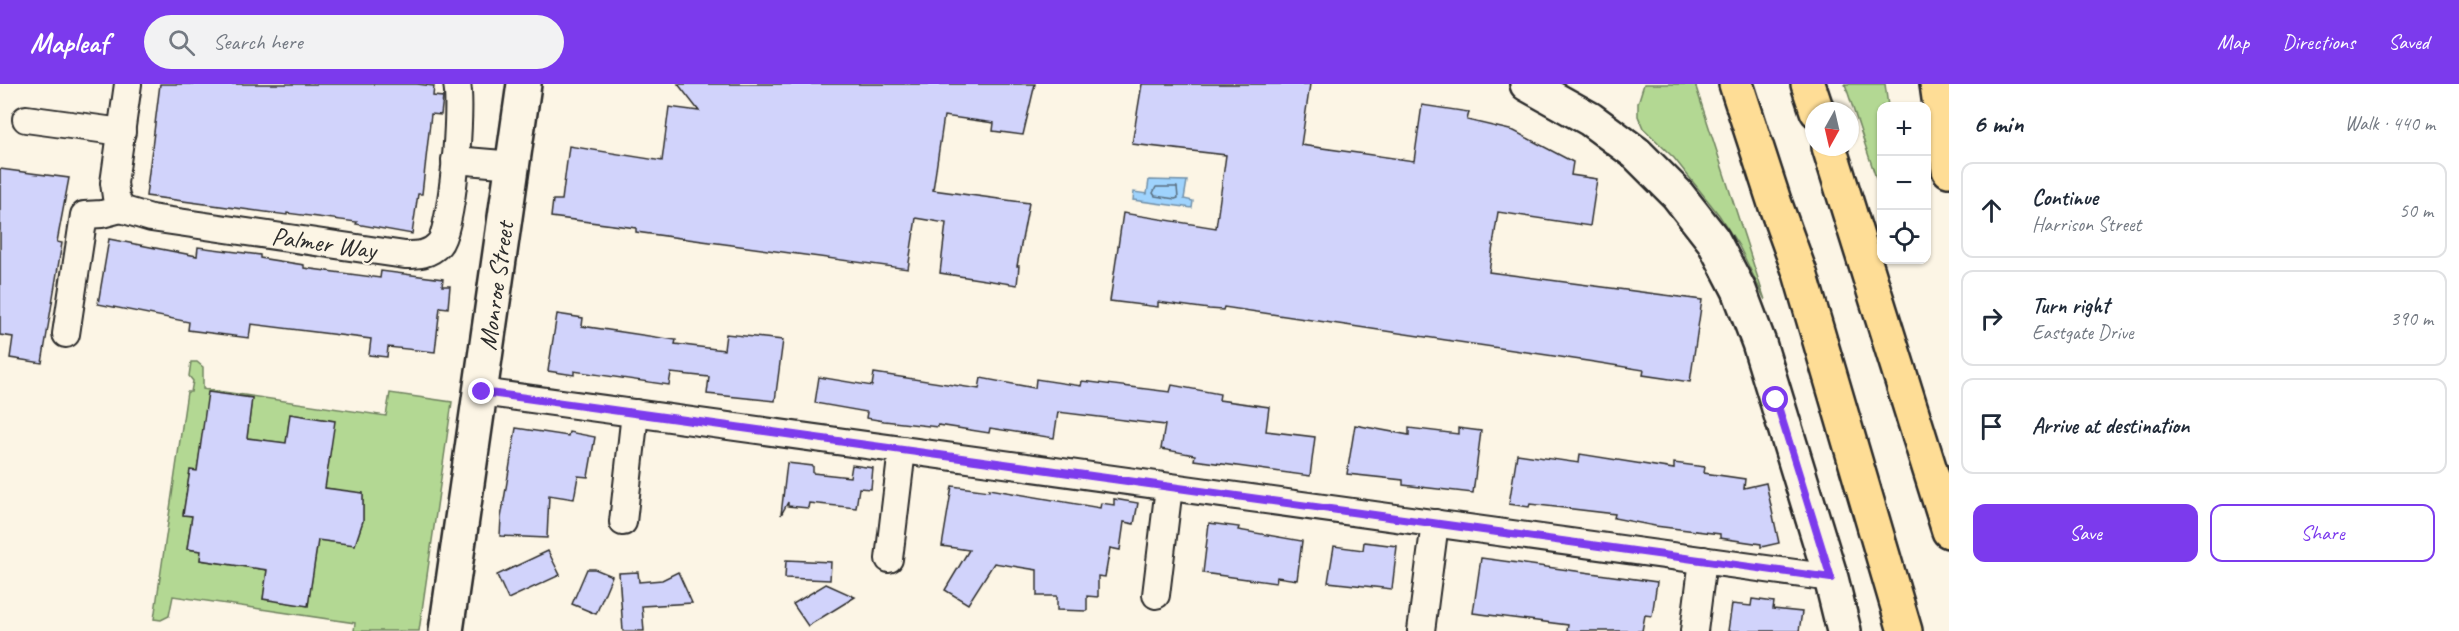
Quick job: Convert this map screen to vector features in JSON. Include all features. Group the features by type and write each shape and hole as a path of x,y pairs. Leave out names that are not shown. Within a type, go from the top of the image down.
{"highway":[{"path":"1737,84 1768,184 1800,273 1905,631"},
{"path":"1808,84 1814,102"},
{"path":"1937,84 1949,170"},
{"path":"1832,156 1949,531"}],"street":[{"path":"66,334 84,215 102,214 121,209 114,183 128,84"},
{"name":"Palmer Way","path":"121,209 151,218 405,255 424,255 440,244 446,227 455,160 459,95 456,84"},
{"name":"Monroe Street","path":"446,631 482,392 524,84"},
{"path":"1527,84 1590,119 1636,153 1677,195 1713,240 1739,290 1759,344 1831,578 1844,631"},
{"path":"26,119 122,132"},
{"path":"455,160 514,165"},
{"path":"482,392 1831,578"},
{"path":"623,522 636,413"},
{"path":"889,559 902,450"},
{"path":"1156,595 1169,487"},
{"path":"1421,631 1435,523"},
{"path":"1694,631 1703,560"}],"green space":[{"path":"1644,84 1695,84 1765,300 1739,246 1719,215 1674,158 1643,128 1638,116 1638,103"},
{"path":"1845,84 1885,84 1887,102 1877,102 1877,181 1859,126 1859,102 1851,102"},
{"path":"191,362 197,362 203,367 203,389 386,416 390,393 452,402 419,631 354,631 355,623 173,596 169,616 161,620 154,619 187,392 191,392 193,381 189,376","holes":["209,392 252,398 247,438 286,443 290,414 334,421 325,488 363,494 363,521 355,545 318,540 308,606 263,599 267,570 200,560 201,551 187,549 192,516 183,514 190,470 197,471"]}],"water":[{"path":"1149,180 1187,181 1184,199 1193,201 1192,208 1133,200 1134,192 1147,194"}],"building":[{"path":"160,84 417,84 434,86 433,96 443,97 441,115 431,114 422,194 418,194 412,234 356,224 357,222 146,196"},
{"path":"678,84 1035,84 1023,135 993,131 994,123 944,116 933,190 1029,203 1017,266 1019,266 1017,285 940,273 946,223 916,218 908,269 636,232 636,228 551,217 553,200 562,200 569,146 662,161 669,107 699,111"},
{"path":"1142,84 1310,84 1301,145 1414,161 1422,105 1469,112 1467,120 1514,131 1573,162 1571,175 1597,179 1590,226 1498,212 1489,272 1702,300 1690,382 1643,375 1644,370 1224,307 1223,310 1209,309 1158,302 1158,307 1110,301 1123,213 1216,228 1226,155 1132,144"},
{"path":"0,169 69,178 57,242 62,243 42,363 10,358 13,337 0,335"},
{"path":"109,239 197,256 198,247 260,255 260,258 304,265 304,268 380,278 381,271 443,279 442,286 450,286 448,308 440,307 435,352 388,347 387,357 369,355 371,339 251,324 249,338 188,330 189,322 98,304"},
{"path":"557,314 583,318 582,326 676,340 675,344 724,350 726,334 783,340 775,401 707,394 709,377 671,373 669,385 574,371 574,375 548,371"},
{"path":"874,373 979,389 981,378 1035,388 1036,379 1081,386 1082,381 1170,392 1172,385 1220,394 1219,400 1269,407 1266,431 1315,437 1310,476 1194,460 1195,455 1161,449 1165,425 1058,412 1054,438 990,428 989,433 938,425 938,427 884,421 866,418 867,412 815,403 819,377 872,386"},
{"path":"208,392 252,398 247,438 286,443 290,414 335,421 325,488 363,493 363,521 355,545 318,540 308,606 263,599 267,570 200,560 201,551 187,549 192,516 183,515 190,470 197,471"},
{"path":"1355,425 1409,435 1409,428 1458,434 1458,428 1481,431 1473,493 1403,485 1403,480 1347,474"},
{"path":"516,428 568,436 569,432 595,437 588,477 578,476 574,499 549,495 547,538 500,536"},
{"path":"1517,454 1579,463 1580,454 1674,469 1674,463 1705,467 1704,473 1745,479 1744,488 1766,483 1779,543 1761,547 1761,544 1720,538 1720,534 1614,518 1615,514 1530,504 1529,507 1509,504"},
{"path":"787,463 813,466 813,473 850,477 852,465 873,468 871,489 859,488 856,508 809,503 808,508 788,506 788,502 781,515"},
{"path":"952,486 989,491 989,489 1100,508 1101,503 1114,505 1114,499 1138,503 1134,524 1124,522 1120,550 1110,548 1105,577 1098,576 1098,597 1087,596 1087,611 1057,610 1057,596 1037,596 1037,570 994,563 968,604 945,590 969,550 942,546"},
{"path":"1209,523 1302,541 1297,580 1277,577 1276,583 1203,573"},
{"path":"1364,542 1397,546 1392,589 1328,582 1334,546 1363,550"},
{"path":"548,551 560,575 508,599 497,575"},
{"path":"1481,558 1657,582 1652,616 1645,615 1642,631 1567,631 1568,625 1473,613"},
{"path":"786,560 831,562 830,580 785,578"},
{"path":"587,569 595,569 612,576 596,614 572,604"},
{"path":"638,572 639,582 662,580 678,572 692,603 642,606 644,631 623,631 619,573"},
{"path":"826,584 855,597 808,626 793,604"},
{"path":"1752,599 1774,602 1773,609 1802,612 1799,631 1728,631 1732,604 1751,606"}],"route":[{"path":"482,392 1831,578 1776,400"}]}
